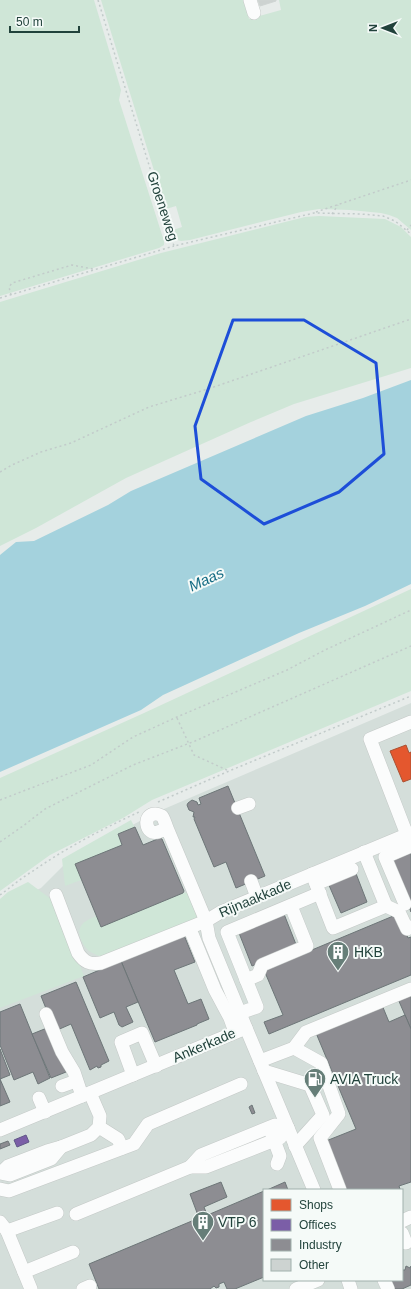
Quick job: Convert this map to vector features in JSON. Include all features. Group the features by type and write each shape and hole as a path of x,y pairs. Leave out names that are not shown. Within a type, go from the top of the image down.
{"street":[{"path":"405,904 385,857 410,838 370,739 411,722"},
{"path":"56,895 78,953 82,960 93,964 101,963 206,921 167,828"},
{"name":"Rijnaakkade","path":"241,1030 240,1013 209,938 206,921 221,912 273,890 316,884 364,852 410,838"},
{"path":"364,852 386,906 400,912 407,929 411,928"},
{"path":"240,1013 257,1007 226,932 286,908 316,884 352,869"},
{"path":"251,881 257,897"},
{"path":"316,884 333,928 386,906"},
{"path":"246,980 258,975 262,965 307,946 286,908 273,890"},
{"path":"192,934 215,990 230,1018 241,1030"},
{"path":"262,1066 294,1048 306,1032 411,989"},
{"path":"0,1174 10,1175 51,1159 61,1147 92,1135 99,1127 100,1116 76,1081 74,1072 62,1052 46,1014"},
{"name":"Ankerkade","path":"0,1130 241,1030 262,1066 314,1189"},
{"path":"133,1075 120,1042 142,1033 156,1066"},
{"path":"294,1048 321,1063 339,1114 320,1138 340,1189"},
{"path":"262,1066 310,1085 323,1115 295,1146"},
{"path":"62,1086 76,1081"},
{"path":"0,1189 10,1191 134,1144 148,1124 241,1084"},
{"path":"39,1098 45,1112"},
{"path":"76,1214 190,1167 206,1167 280,1138 288,1128 275,1125 269,1127 201,1155 190,1167"},
{"path":"99,1127 118,1139 122,1148"},
{"path":"269,1127 280,1156 277,1164"},
{"path":"31,1289 4,1226 57,1213"},
{"path":"24,1272 73,1252"},
{"path":"296,1289 316,1281"}],"path":[{"name":"Groeneweg","path":"98,0 174,246 314,213 383,216 395,221 411,234"},
{"path":"314,213 411,180"},
{"path":"332,214 338,205"},
{"path":"407,230 411,225"},
{"path":"0,298 174,246"},
{"path":"11,295 9,287 12,283 72,265 95,270"},
{"path":"0,472 41,452 71,443 149,407 208,389 411,319"},
{"path":"0,800 91,764 133,737 287,670 325,650 411,610"},
{"path":"0,842 24,826 45,809 133,765 188,743 411,646"},
{"path":"156,803 229,771 411,696"},
{"path":"177,717 194,755 229,771"},
{"path":"0,895 32,871 56,856 102,829 142,810"}],"highlighted area":[{"path":"233,320 304,320 376,363 384,454 339,492 264,524 201,479 195,426"}],"shaded area":[{"path":"411,703 411,1289 0,1289 0,907 41,888 72,857 157,812"}],"green space":[{"path":"0,0 94,0 121,90 119,100 164,245 159,248 0,296"},
{"path":"101,0 244,0 249,19 281,10 279,0 411,0 411,230 397,218 381,213 319,209 301,212 190,240 177,240 173,230 182,227 176,206 166,209"},
{"path":"319,216 385,219 401,227 411,237 411,368 294,404 251,422 126,478 36,528 0,546 0,302 161,253 305,217"},
{"path":"411,589 411,691 152,800 123,818 50,855 0,891 0,778"},
{"path":"131,820 135,828 118,835 122,846 76,865 81,880 65,886 62,859"},
{"path":"28,882 55,902 84,976 0,1008 0,899 8,892"},
{"path":"189,892 197,918 101,957 89,951 81,939 79,932 82,924 92,918 97,916 101,927"}],"water":[{"name":"Maas","path":"411,380 411,584 365,606 299,633 163,695 141,710 0,772 0,555 16,542 34,541 108,505 131,491 306,416 363,398"}],"building: Shops":[{"path":"406,745 409,753 411,752 411,779 403,782 390,751"}],"building: Offices":[{"path":"26,1135 29,1142 17,1147 14,1140"}],"building: Industry":[{"path":"228,786 265,876 236,888 226,862 214,867 194,819 195,817 193,817 194,812 189,810 187,805 192,800 197,802 198,805 201,804 199,798"},
{"path":"135,827 143,845 160,838 162,839 184,891 183,893 101,927 75,864 122,845 118,834"},
{"path":"411,849 411,912 389,858"},
{"path":"355,871 367,902 341,913 328,883"},
{"path":"284,914 297,947 252,966 239,933"},
{"name":"HKB","path":"398,914 408,938 411,937 411,975 269,1034 264,1022 283,1015 264,970"},
{"path":"184,935 195,962 174,970 188,1004 201,999 209,1019 155,1042 121,961"},
{"path":"121,961 138,1002 126,1007 133,1022 122,1027 119,1025 114,1012 100,1018 83,977"},
{"path":"76,982 109,1061 101,1065 101,1067 98,1068 97,1066 90,1070 71,1024 55,1031 41,996"},
{"path":"411,993 411,1029 398,999"},
{"path":"20,1004 50,1078 38,1084 33,1072 14,1080 0,1045 0,1012"},
{"path":"382,1005 389,1022 405,1015 411,1029 411,1182 399,1186 400,1189 346,1189 326,1141 356,1129 316,1033"},
{"path":"47,1028 66,1072 51,1078 32,1034"},
{"path":"0,1049 10,1075 0,1079"},
{"path":"0,1079 10,1102 0,1106"},
{"path":"252,1105 255,1113 252,1114 249,1107"},
{"path":"8,1141 10,1145 0,1149 0,1144"},
{"name":"VTP 6","path":"221,1182 227,1197 204,1207 206,1212 202,1213 203,1217 263,1191 263,1277 235,1289 227,1289 224,1282 219,1284 219,1287 216,1288 214,1286 210,1289 99,1289 89,1264 199,1218 190,1194"},
{"name":"VTP 6","path":"285,1182 288,1189 269,1189"},
{"path":"406,1266 410,1268 411,1266 411,1285 402,1289 394,1289 391,1281 403,1281 403,1270 405,1270"}],"building: Other":[{"path":"258,0 276,0 276,1 260,6"}],"place":[{"name":"HKB","path":"338,972"},
{"name":"AVIA Truck","path":"315,1098"},
{"name":"VTP 6","path":"203,1242"}]}
